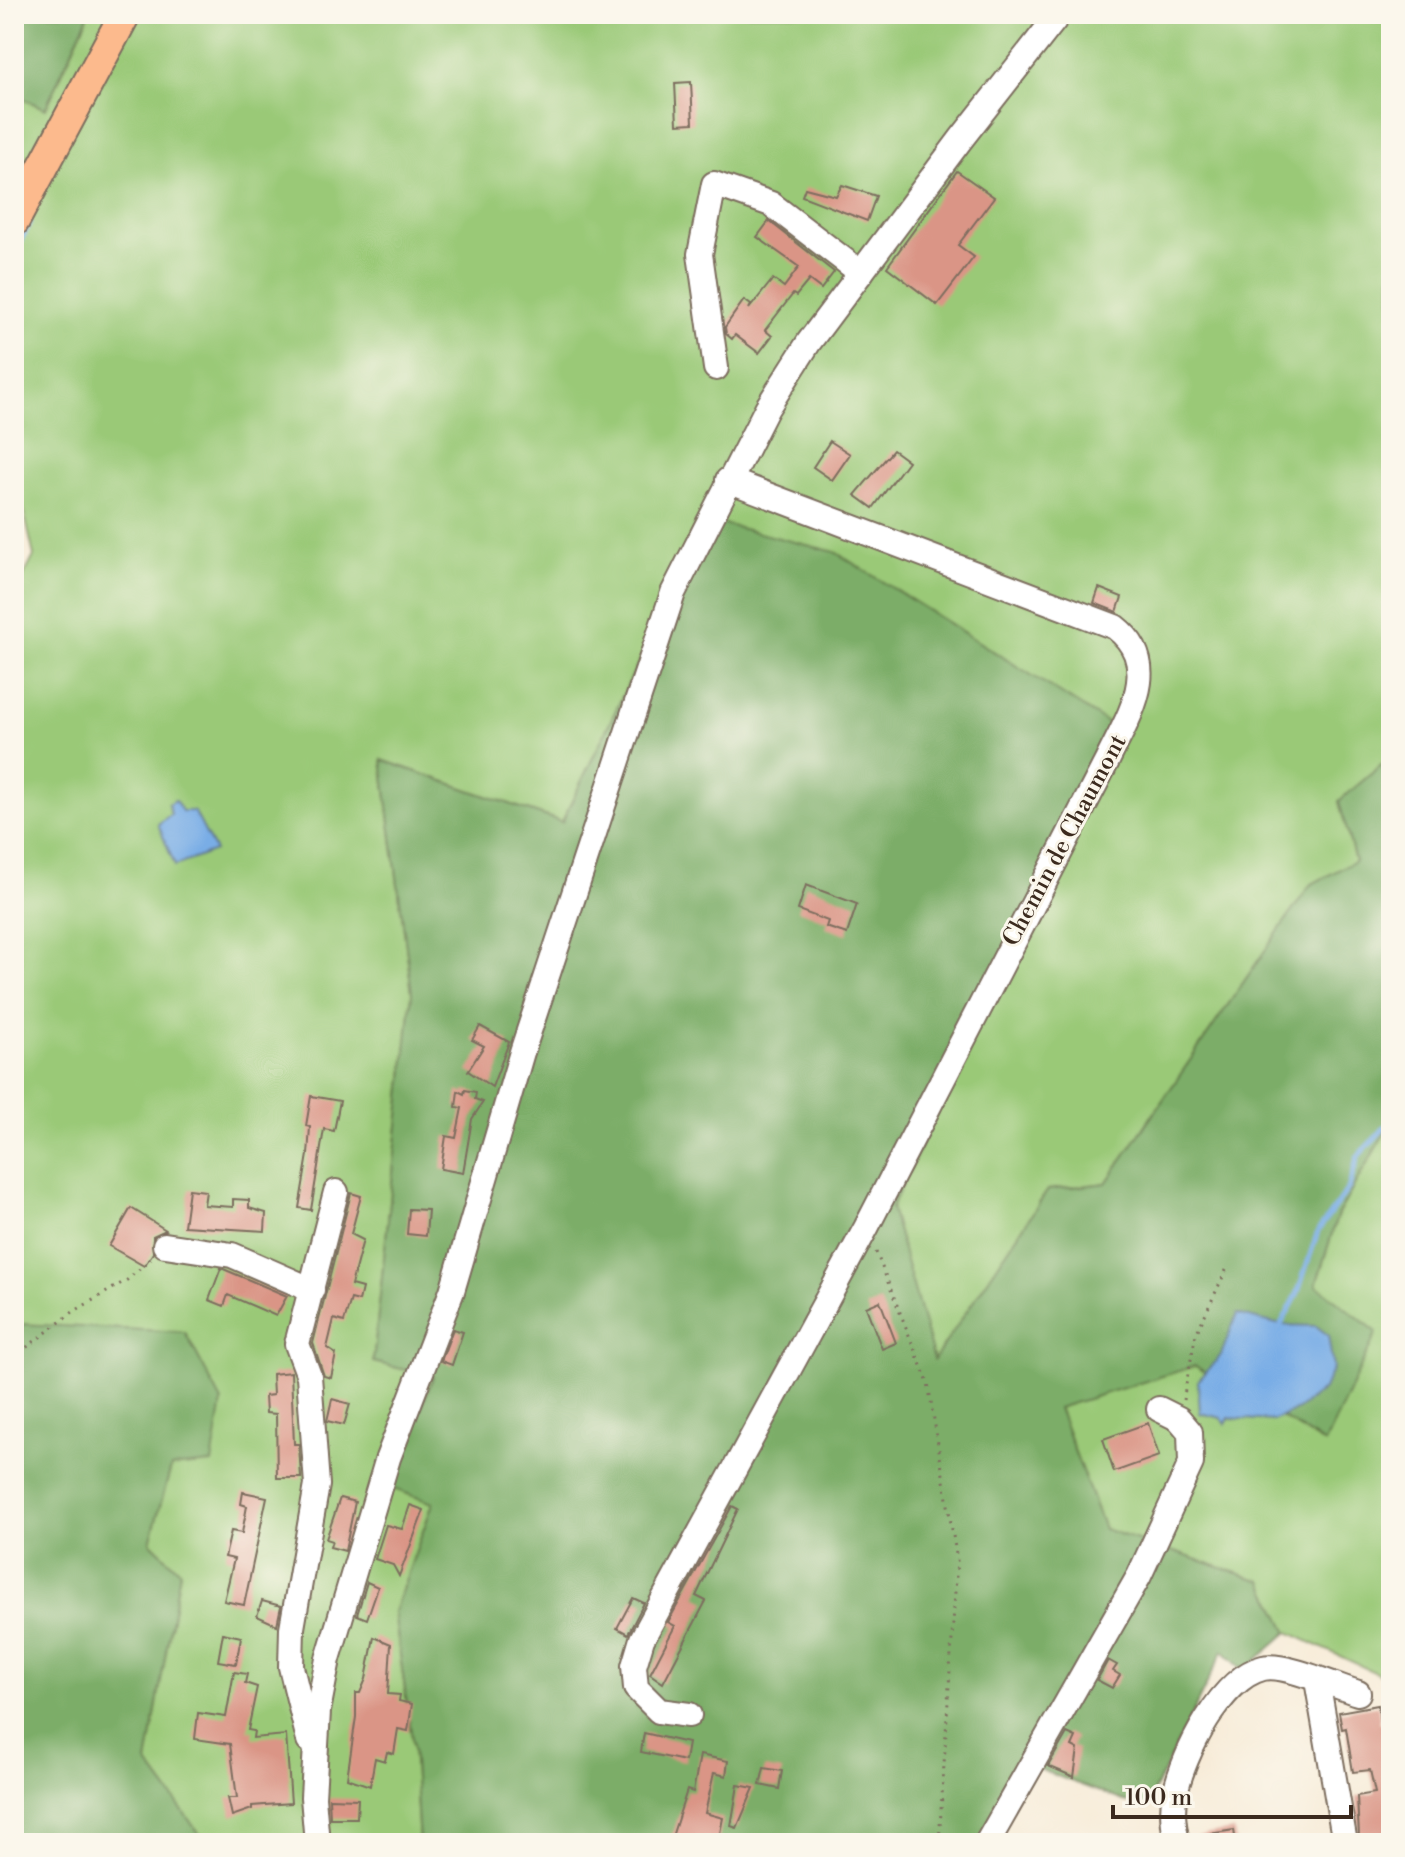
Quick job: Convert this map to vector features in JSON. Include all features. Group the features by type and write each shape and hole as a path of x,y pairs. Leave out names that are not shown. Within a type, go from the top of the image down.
{"main road":[{"path":"14,221 125,14"}],"street":[{"path":"317,1843 313,1797 318,1711 328,1659 388,1458 452,1291 522,1052 668,607 728,480 767,408 861,273 1059,14"},
{"path":"716,368 700,254 714,184 771,204 861,273"},
{"name":"Chemin de Chaumont","path":"689,1715 659,1711 636,1688 634,1666 642,1639 759,1419 866,1228 1113,748 1139,695 1141,666 1126,636 1115,627 728,480"},
{"path":"316,1762 291,1667 308,1524 317,1485 309,1376 297,1344 336,1192"},
{"path":"165,1245 232,1255 312,1290"},
{"path":"992,1835 1139,1576 1191,1463 1190,1432 1169,1414"},
{"path":"291,1649 302,1663 313,1665 328,1659"},
{"path":"1177,1843 1172,1817 1175,1793 1219,1699 1250,1673 1266,1667 1358,1693"},
{"path":"1317,1680 1345,1843"}],"path":[{"path":"866,1228 928,1383 957,1560 939,1843"},
{"path":"14,1357 73,1312 127,1280 165,1245"},
{"path":"1169,1414 1196,1334 1228,1266"}],"green space":[{"path":"14,14 89,14 45,109 14,94"},
{"path":"89,14 1391,14 1391,757 1339,801 1355,861 1310,886 1106,1183 1048,1190 934,1361 891,1208 1119,730 708,520 562,822 382,760 412,993 373,1362 434,1376 391,1488 433,1503 394,1612 413,1746 419,1843 206,1843 147,1762 180,1571 150,1542 171,1467 21,1324 14,1325 14,595 34,556 14,466 14,94 46,109"},
{"path":"707,520 835,552 1119,730 891,1208 934,1360 1048,1190 1106,1183 1310,885 1355,861 1339,801 1391,757 1391,1122 1338,1214 1316,1285 1377,1332 1325,1443 1195,1366 1058,1408 1104,1529 1262,1581 1288,1632 1244,1671 1223,1651 1145,1809 1025,1764 984,1843 419,1843 413,1746 394,1612 433,1503 391,1488 433,1377 373,1362 412,993 382,760 562,822"},
{"path":"1391,1122 1391,1680 1288,1632 1262,1581 1104,1529 1058,1407 1195,1366 1324,1443 1316,1285 1338,1214"},
{"path":"14,1325 185,1332 222,1402 212,1463 171,1467 150,1542 180,1571 147,1762 206,1843 14,1843"}],"water":[{"path":"175,800 182,811 194,811 215,851 175,866 158,824 171,814 168,804"},
{"path":"1237,1314 1281,1325 1316,1326 1328,1335 1333,1368 1324,1389 1298,1409 1273,1421 1229,1418 1226,1424 1221,1418 1200,1413 1198,1381 1221,1355"}],"building":[{"path":"691,82 693,123 677,124 675,83"},
{"path":"957,171 994,197 958,245 974,257 937,305 887,267"},
{"path":"842,185 876,196 867,221 802,196 805,188 836,196"},
{"path":"769,221 834,272 821,289 809,280 796,296 793,294 765,330 772,336 759,353 735,335 732,339 726,334 725,327 744,300 751,305 749,309 773,279 784,287 799,267 757,237"},
{"path":"830,441 850,454 832,480 813,467"},
{"path":"893,450 908,461 873,508 855,495"},
{"path":"1099,588 1122,597 1117,612 1094,603"},
{"path":"806,885 857,904 847,934 826,927 828,921 798,910"},
{"path":"480,1026 509,1042 492,1087 468,1071 484,1046 472,1040"},
{"path":"465,1090 476,1092 475,1099 483,1102 472,1119 463,1173 441,1169 446,1136 456,1138 462,1108 456,1107 458,1091 464,1094"},
{"path":"311,1096 340,1101 334,1131 324,1129 311,1210 299,1208 308,1155 310,1127 306,1126"},
{"path":"189,1189 206,1191 204,1205 233,1207 233,1199 249,1200 249,1208 266,1213 265,1231 184,1226"},
{"path":"351,1193 361,1196 351,1234 363,1240 351,1285 362,1288 359,1301 351,1299 344,1322 334,1319 327,1348 336,1354 331,1378 324,1376 313,1343"},
{"path":"131,1208 166,1230 153,1236 153,1253 144,1266 109,1246"},
{"path":"409,1209 428,1210 426,1236 407,1234"},
{"path":"221,1268 287,1296 276,1316 228,1295 224,1306 209,1300"},
{"path":"880,1301 896,1343 882,1349 866,1307"},
{"path":"453,1329 463,1332 452,1365 441,1361"},
{"path":"291,1372 294,1444 299,1444 301,1478 277,1478 276,1414 266,1413 265,1396 273,1395 272,1374"},
{"path":"332,1399 350,1404 344,1425 327,1421"},
{"path":"1148,1423 1159,1456 1114,1472 1103,1439"},
{"path":"243,1492 267,1497 244,1605 224,1601 234,1559 225,1557 231,1531 242,1533 247,1506 241,1504"},
{"path":"340,1498 355,1502 345,1551 330,1547 332,1541 326,1539"},
{"path":"410,1505 424,1510 399,1576 393,1565 375,1559 386,1525 402,1529"},
{"path":"732,1506 738,1509 696,1596 706,1601 663,1683 650,1674 675,1626 668,1622"},
{"path":"367,1582 378,1587 367,1619 357,1615"},
{"path":"633,1598 644,1603 628,1634 617,1628"},
{"path":"262,1601 281,1606 277,1625 257,1616"},
{"path":"223,1633 241,1637 236,1664 218,1661"},
{"path":"374,1637 391,1644 388,1694 400,1695 399,1701 412,1704 408,1731 398,1729 394,1754 387,1752 385,1761 375,1758 370,1786 347,1778 356,1717 356,1693 360,1693 366,1679"},
{"path":"1108,1660 1117,1665 1113,1671 1120,1675 1112,1688 1097,1680"},
{"path":"234,1672 247,1674 245,1683 257,1687 248,1730 254,1731 253,1738 286,1735 291,1803 252,1806 252,1809 232,1816 228,1798 237,1798 230,1744 195,1739 198,1713 226,1717"},
{"path":"1378,1705 1380,1723 1391,1721 1391,1758 1387,1759 1391,1843 1364,1843 1363,1836 1359,1836 1357,1796 1375,1793 1370,1770 1353,1772 1346,1728 1342,1729 1339,1712"},
{"path":"644,1733 688,1743 685,1761 641,1752"},
{"path":"1067,1733 1076,1737 1072,1746 1078,1749 1074,1777 1048,1766"},
{"path":"700,1755 728,1761 726,1776 714,1773 705,1813 723,1818 718,1843 670,1843 687,1790 693,1792"},
{"path":"764,1768 782,1771 779,1789 760,1785"},
{"path":"738,1785 754,1788 737,1828 731,1826"},
{"path":"329,1798 358,1799 357,1818 330,1818"},
{"path":"1234,1830 1236,1843 1197,1843 1197,1836"}],"waterway":[{"path":"14,253 30,223"},
{"path":"1281,1325 1297,1295 1318,1231 1349,1187 1358,1156 1391,1121"}]}
